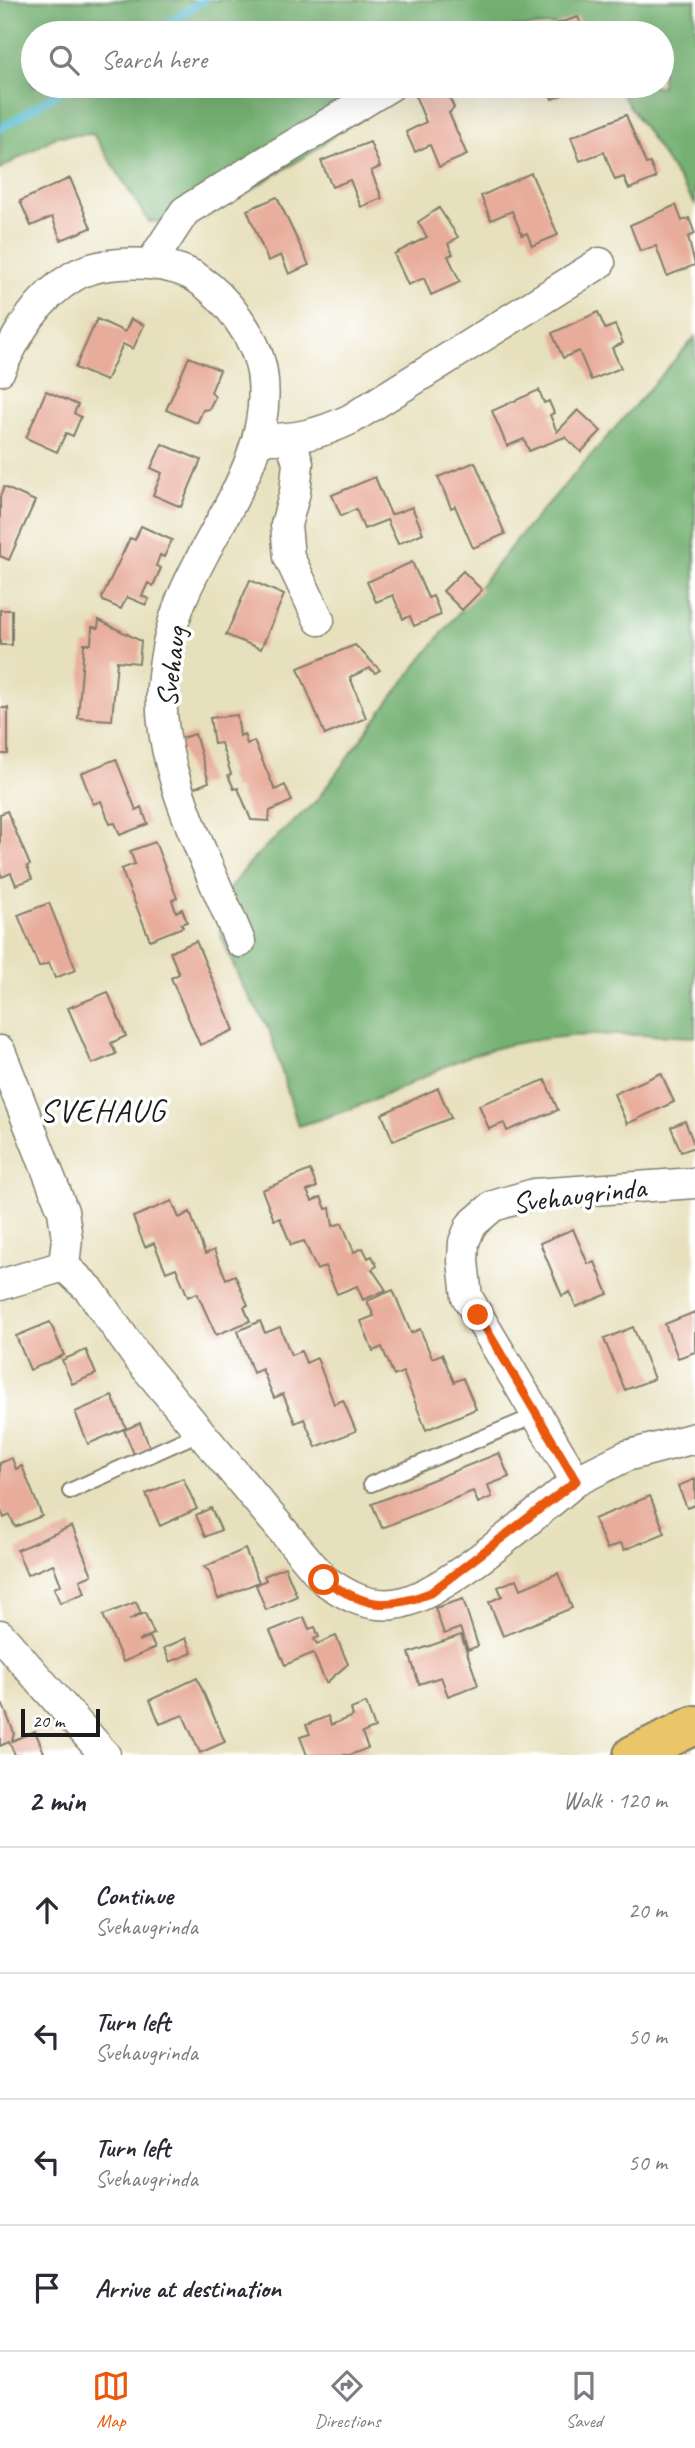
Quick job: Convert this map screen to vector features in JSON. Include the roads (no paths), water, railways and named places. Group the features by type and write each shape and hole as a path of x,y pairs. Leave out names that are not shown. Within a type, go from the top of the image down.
{"highway":[{"path":"633,1755 695,1725"}],"street":[{"path":"150,263 185,211 370,98"},
{"name":"Svehaug","path":"0,370 20,328 46,296 76,275 107,265 150,263 196,277 229,307 250,340 261,369 265,404 259,439 180,603 167,646 162,688 164,722 173,769 240,942"},
{"path":"259,439 291,440 326,431 352,419 600,263"},
{"path":"291,440 298,463 295,492 286,526 289,557 319,620"},
{"path":"0,1051 63,1211 67,1238 64,1266"},
{"name":"Svehaugrinda","path":"576,1481 467,1297 464,1242 471,1225 493,1206 534,1194 695,1183"},
{"path":"0,1285 64,1266"},
{"path":"64,1266 89,1289 138,1358 324,1580 352,1598 379,1605 408,1602 430,1593 576,1481 626,1456 695,1438"},
{"path":"0,1635 105,1755"}],"lane":[{"path":"370,1484 537,1415"},
{"path":"71,1491 199,1433"}],"waterway":[{"path":"171,21 204,0"},
{"path":"0,129 50,98"}],"district":[{"name":"SVEHAUG","path":"103,1110"}]}
